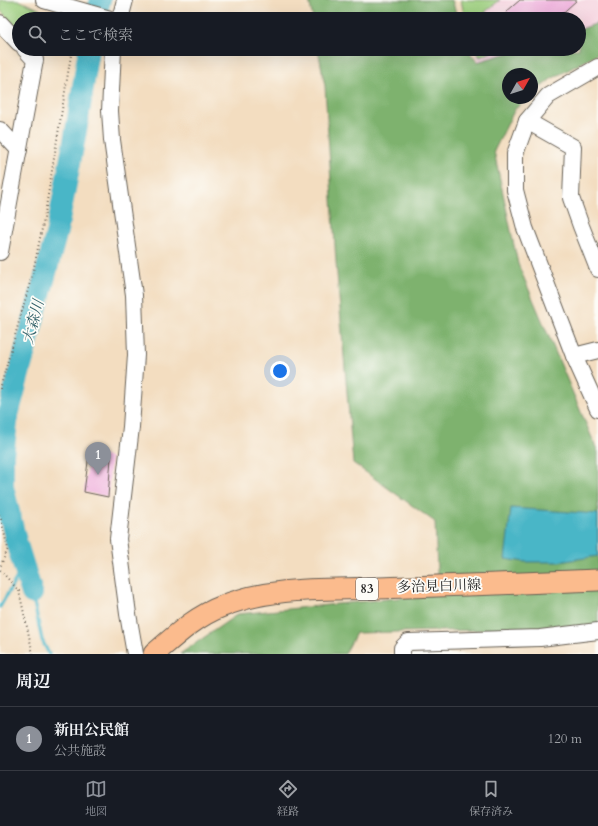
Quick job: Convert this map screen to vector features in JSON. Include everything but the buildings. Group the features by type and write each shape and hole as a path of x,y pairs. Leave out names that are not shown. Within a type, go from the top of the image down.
{"main road":[{"name":"多治見白川線","path":"154,654 192,623 222,606 265,593 305,590 598,580"}],"street":[{"path":"44,0 86,12"},
{"path":"122,12 125,0"},
{"path":"0,23 12,36"},
{"path":"1,244 35,60 31,56"},
{"path":"113,56 110,111 112,140 134,303 136,355 131,427 118,539 134,654"},
{"path":"598,67 548,96 527,121 515,154 515,190 525,228 574,356 598,409"},
{"path":"527,121 573,146 572,198 598,269"},
{"path":"0,130 19,150"},
{"path":"574,356 598,350"},
{"path":"402,654 402,648 408,642 540,638 598,631"}],"path":[{"path":"0,389 34,272 71,56"},
{"path":"0,515 8,549 0,567"},
{"path":"0,570 19,591 33,654"}],"shaded area":[{"path":"460,0 598,0 598,30 586,34 586,12 464,12"},
{"path":"477,56 515,56 480,67"}],"green space":[{"path":"0,0 18,0 46,12 12,12 12,23 0,10"},
{"path":"309,0 452,0 456,12 312,12"},
{"path":"461,0 500,0 485,12 464,12"},
{"path":"598,23 598,54 551,79 538,89 538,68 502,68 502,104 521,104 515,109 494,151 518,264 598,452 598,627 356,633 345,654 180,654 238,614 438,594 435,522 353,463 336,262 325,86 319,56 472,56 477,62 498,56 586,56 586,27"}],"water":[{"path":"511,508 598,514 598,556 559,562 525,562 505,559"}],"waterway":[{"name":"大森川","path":"97,12 100,0"},
{"name":"大森川","path":"32,593 16,541 3,487 3,454 8,415 57,231 76,131 88,56"},
{"path":"0,607 23,564"},
{"path":"32,593 42,640 49,654"}],"place":[{"name":"新田公民館","path":"98,475"}]}
